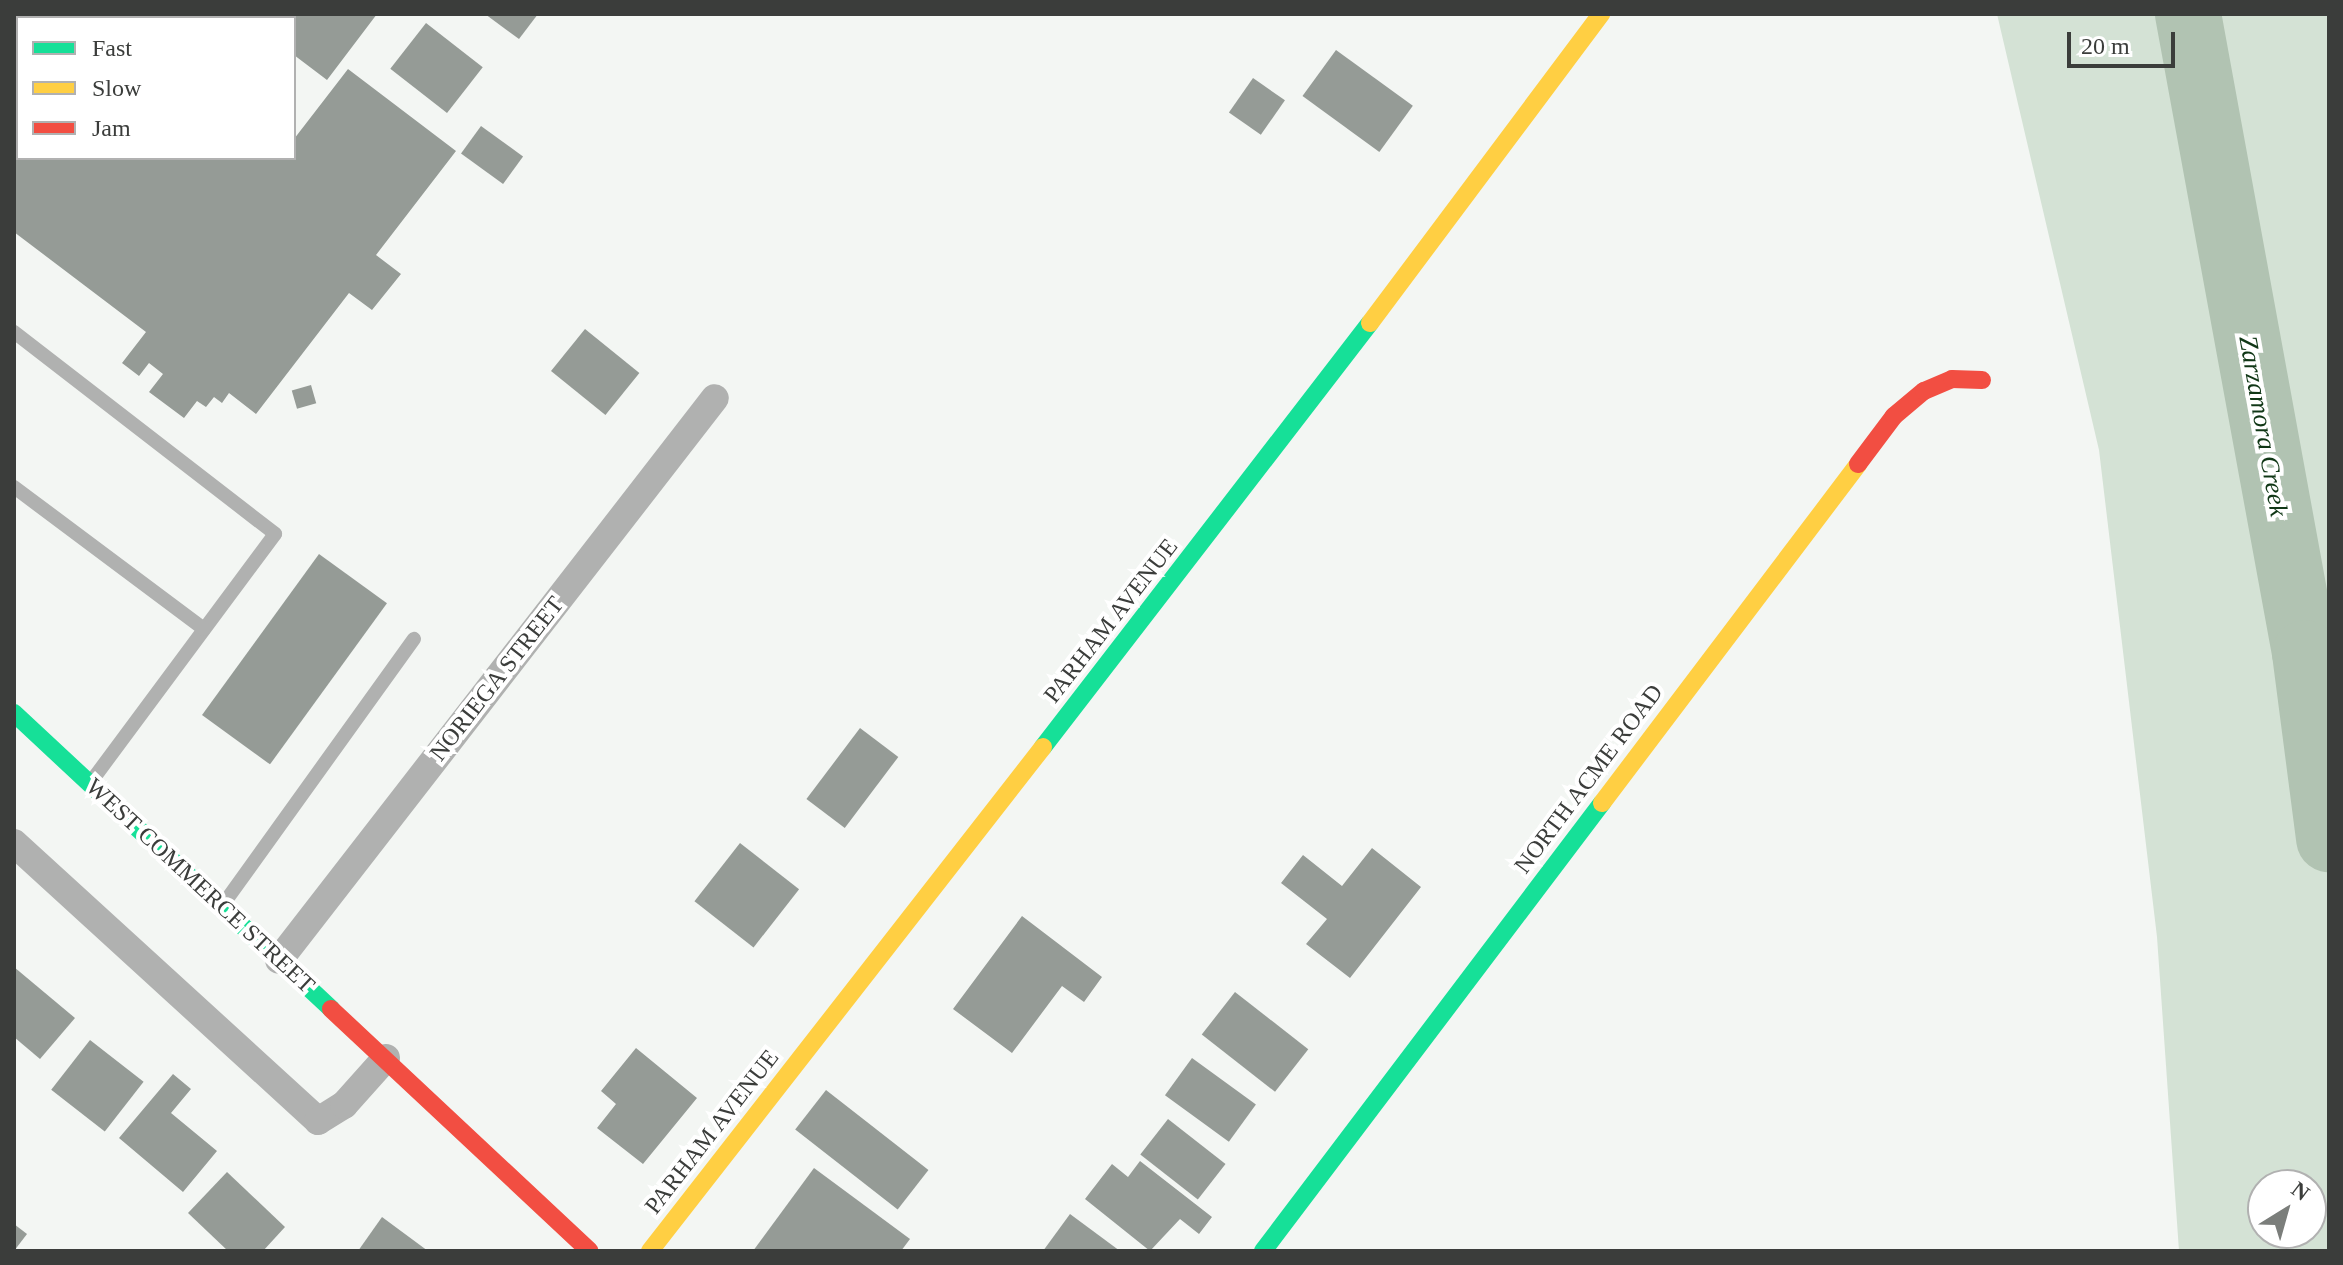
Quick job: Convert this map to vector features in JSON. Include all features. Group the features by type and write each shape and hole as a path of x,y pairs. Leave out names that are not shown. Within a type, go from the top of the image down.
{"street":[{"name":"PARHAM AVENUE","path":"650,1251 1248,485 1601,14"},
{"name":"NORTH ACME ROAD","path":"1263,1251 1894,416 1924,391 1952,379 1982,380"},
{"name":"NORIEGA STREET","path":"279,960 715,398"},
{"name":"WEST COMMERCE STREET","path":"14,713 386,1058 578,1247"},
{"path":"14,843 318,1121 344,1105 386,1058"}],"lane":[{"path":"14,332 275,534 90,784"},
{"path":"14,487 204,629"},
{"path":"222,906 414,639"}],"green space":[{"path":"1997,14 2329,14 2329,1251 2179,1251 2157,937 2099,450"}],"building":[{"path":"193,14 377,14 327,80 296,57 296,16"},
{"path":"485,14 538,14 519,39"},
{"path":"426,23 483,67 447,113 390,69"},
{"path":"1336,50 1413,106 1379,152 1302,96"},
{"path":"348,69 456,151 376,255 401,274 372,310 349,293 256,414 229,393 222,403 214,397 206,407 197,401 184,418 149,392 163,374 149,363 139,376 122,363 146,332 14,232 14,123 16,120 16,160 296,160 296,136"},
{"path":"1253,78 1285,100 1261,135 1229,112"},
{"path":"481,126 523,157 503,184 461,154"},
{"path":"585,329 639,373 605,415 551,371"},
{"path":"311,385 316,403 297,409 292,391"},
{"path":"319,554 387,603 270,764 202,715"},
{"path":"860,728 898,757 845,828 806,799"},
{"path":"740,843 799,889 754,947 694,901"},
{"path":"1372,848 1421,887 1350,978 1306,944 1327,919 1281,883 1303,855 1342,886"},
{"path":"1022,916 1102,977 1084,1002 1062,986 1012,1053 953,1009"},
{"path":"14,967 75,1018 40,1059 14,1037"},
{"path":"1235,992 1308,1049 1275,1092 1202,1035"},
{"path":"90,1040 144,1082 105,1132 51,1090"},
{"path":"636,1048 697,1098 643,1164 597,1128 616,1104 601,1091"},
{"path":"1192,1058 1256,1104 1229,1142 1165,1095"},
{"path":"173,1074 191,1089 171,1113 217,1151 183,1192 119,1138"},
{"path":"826,1090 928,1170 898,1209 795,1129"},
{"path":"1168,1119 1226,1164 1198,1199 1140,1154"},
{"path":"1140,1161 1212,1217 1199,1234 1180,1219 1150,1251 1085,1199 1112,1164 1128,1177"},
{"path":"814,1168 910,1239 901,1251 753,1251"},
{"path":"227,1172 285,1227 263,1251 228,1251 188,1213"},
{"path":"1070,1214 1120,1251 1043,1251"},
{"path":"382,1217 428,1251 358,1251"},
{"path":"14,1224 27,1234 14,1251"}],"waterway":[{"name":"Zarzamora Creek","path":"2188,14 2305,653 2329,839"}],"traffic: fast":[{"path":"1043,747 1370,323"},
{"path":"14,713 331,1009"},
{"path":"1263,1251 1602,803"}],"traffic: slow":[{"path":"1370,323 1601,14"},
{"path":"1602,803 1858,464"},
{"path":"650,1251 1043,747"}],"traffic: jam":[{"path":"1858,464 1894,416 1924,391 1952,379 1982,380"},
{"path":"331,1009 590,1251"}]}
